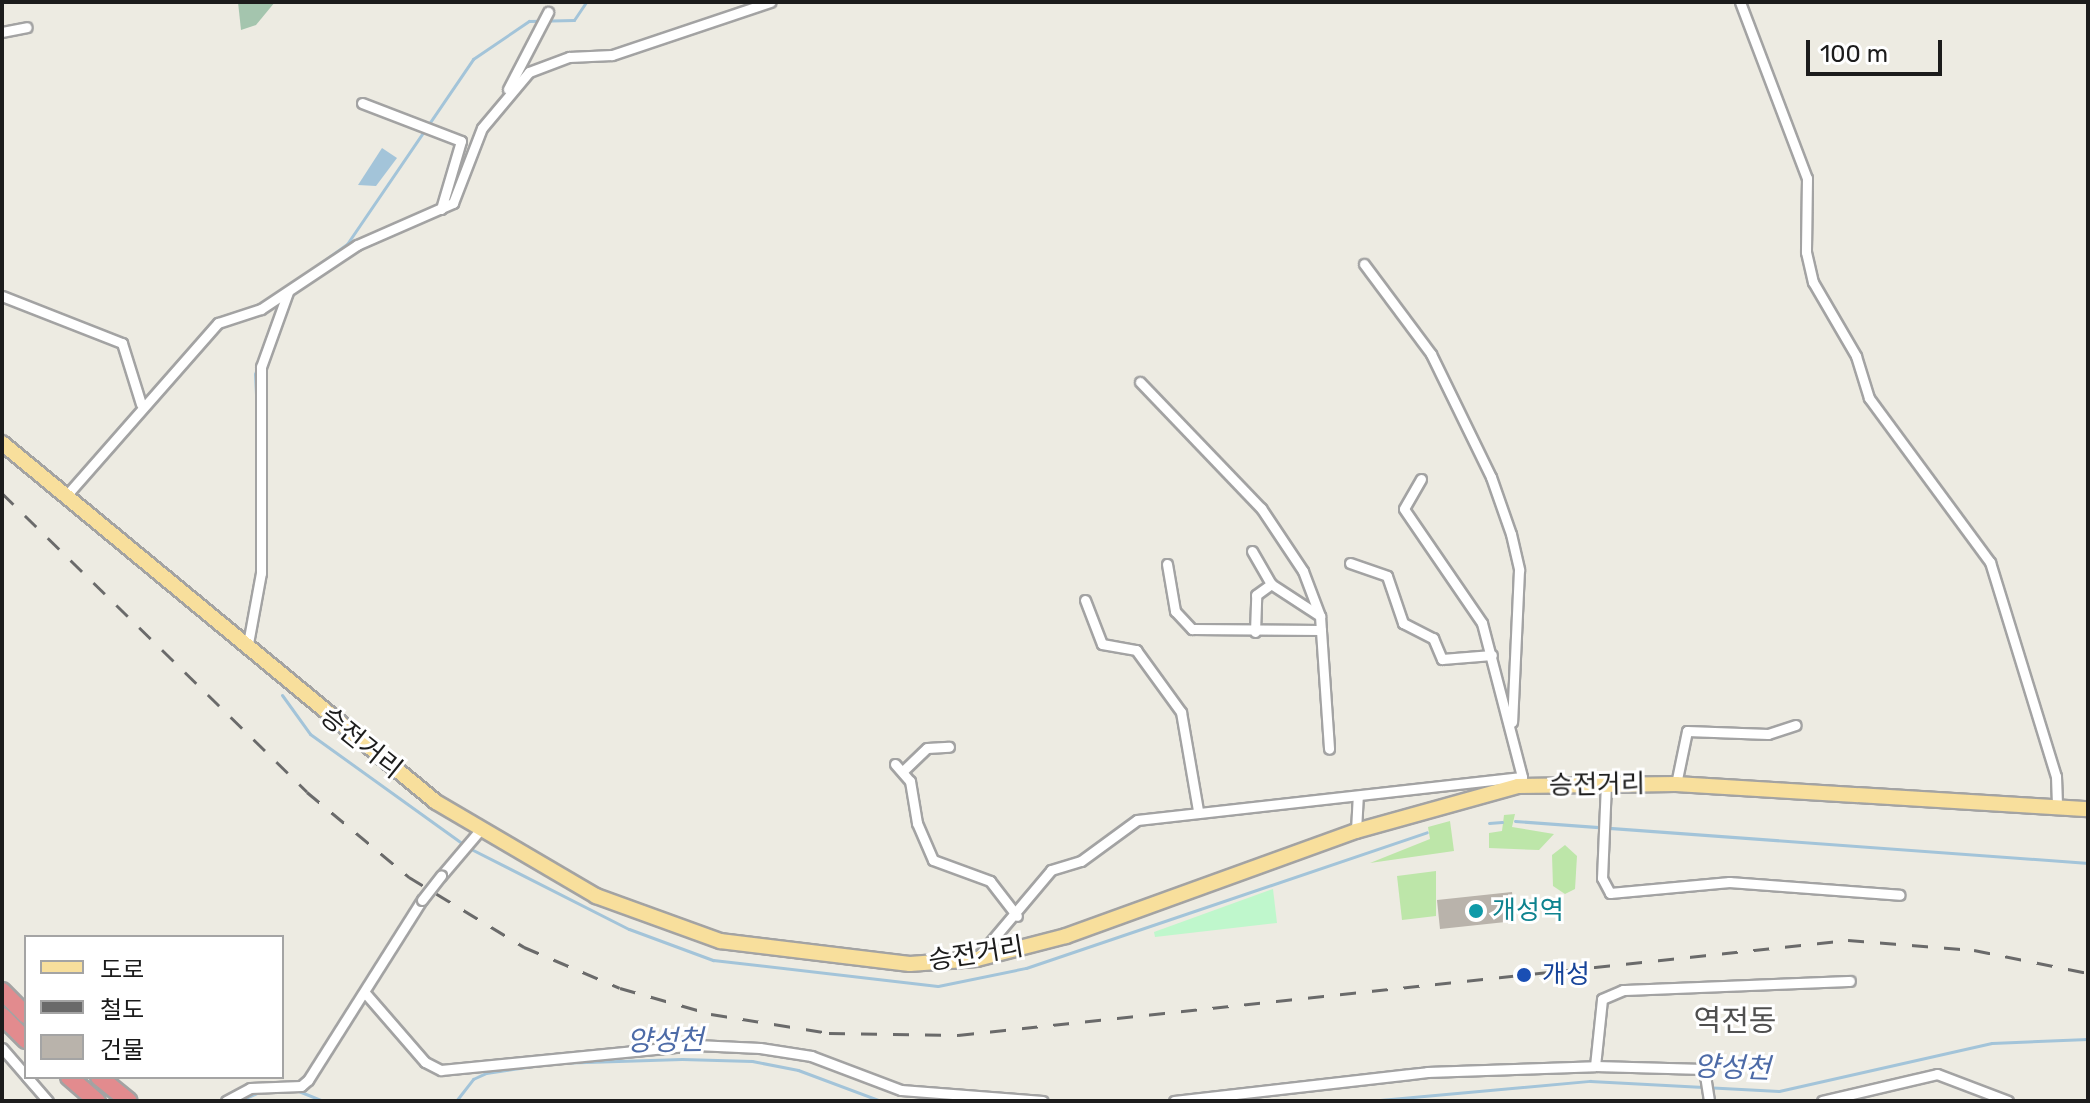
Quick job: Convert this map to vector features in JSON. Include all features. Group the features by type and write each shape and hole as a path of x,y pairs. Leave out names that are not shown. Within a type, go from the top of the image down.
{"highway":[{"path":"2,991 24,1013"},
{"path":"2,1016 24,1038"},
{"path":"71,1079 97,1101"},
{"path":"102,1079 129,1101"}],"main road":[{"name":"승전거리","path":"2,443 387,765 471,840 596,896 720,941 910,964 977,959 1066,936 1356,831 1520,782 1676,784 2057,804 2088,809"}],"street":[{"path":"507,92 547,62 612,55 770,2"},
{"path":"1740,2 1807,178 1806,252 1813,282 1856,356 1869,398 1990,562 2056,776 2057,804"},
{"path":"65,497 141,404 162,390 218,323 261,309 357,245 439,212 461,191 482,128 507,92 520,57 546,19"},
{"path":"2,32 27,27"},
{"path":"362,103 456,136 463,148 439,212"},
{"path":"1364,264 1431,354 1491,477 1511,534 1519,570 1512,722"},
{"path":"247,649 261,573 261,367 288,292"},
{"path":"2,296 122,343 141,404"},
{"path":"1140,382 1261,508 1303,571 1320,616 1329,749"},
{"path":"977,959 1017,916 1028,891 1051,870 1081,861 1121,828 1158,814 1520,782 1512,722 1492,655 1469,601 1434,561 1404,509 1421,479"},
{"path":"1252,551 1271,584 1320,616"},
{"path":"1350,563 1387,576 1403,623 1433,638 1442,659 1492,655"},
{"path":"1167,564 1169,596 1182,623 1203,633 1321,630"},
{"path":"1255,632 1256,595 1271,584"},
{"path":"1085,600 1102,644 1136,650 1181,712 1198,810"},
{"path":"1676,784 1687,731 1768,734 1796,725"},
{"path":"905,769 927,748 949,747"},
{"path":"895,764 905,769 933,860 990,881 1017,916"},
{"path":"1606,783 1602,878 1619,896 1651,887 1729,882 1900,895"},
{"path":"1356,831 1358,796"},
{"path":"226,1101 250,1088 301,1086 366,994 422,900 471,840"},
{"path":"1595,1066 1602,999 1623,990 1850,981"},
{"path":"366,994 425,1062 441,1070 696,1045 760,1048 811,1056 901,1090 1043,1101"},
{"path":"2,1048 24,1074"},
{"path":"1174,1101 1412,1073 1595,1066 1704,1069 1709,1076 1709,1099"},
{"path":"1822,1101 1937,1074 2008,1101"},
{"path":"29,1079 48,1101"}],"green space":[{"path":"238,2 275,2 256,25 241,30"},
{"path":"1515,814 1512,827 1554,834 1539,850 1489,848 1489,833 1502,831 1504,815"},
{"path":"1450,821 1454,851 1370,863 1430,839 1428,827"},
{"path":"1565,845 1577,856 1575,889 1565,894 1553,886 1552,855"},
{"path":"1436,871 1436,916 1402,920 1397,876"},
{"path":"1273,889 1277,923 1155,937 1154,932"}],"water":[{"path":"382,148 397,158 376,186 358,185"}],"building":[{"name":"개성역","path":"1512,892 1515,921 1440,929 1437,900"}],"waterway":[{"path":"293,283 347,244 473,59 529,21 574,20 586,2"},
{"path":"257,415 255,374 271,325"},
{"path":"282,695 310,734 463,844"},
{"path":"1515,821 2088,863"},
{"path":"1489,823 1502,822"},
{"path":"469,848 629,929 713,960 938,986 1026,968 1427,832"},
{"name":"양성천","path":"1369,1101 1590,1081 1779,1091 1992,1043 2088,1039"},
{"name":"양성천","path":"456,1101 473,1079 486,1073 554,1063 682,1059 752,1061 798,1070 881,1101"},
{"name":"양성천","path":"296,1090 323,1101"},
{"name":"양성천","path":"239,1101 261,1091"}],"railway":[{"path":"2,493 307,792 409,877 524,947 620,988 711,1014 829,1033 958,1035 1848,940 1974,950 2088,973"}],"place":[{"name":"개성역","path":"1476,911"},
{"name":"개성","path":"1524,975"}],"district":[{"name":"역전동","path":"1735,1021"}]}
